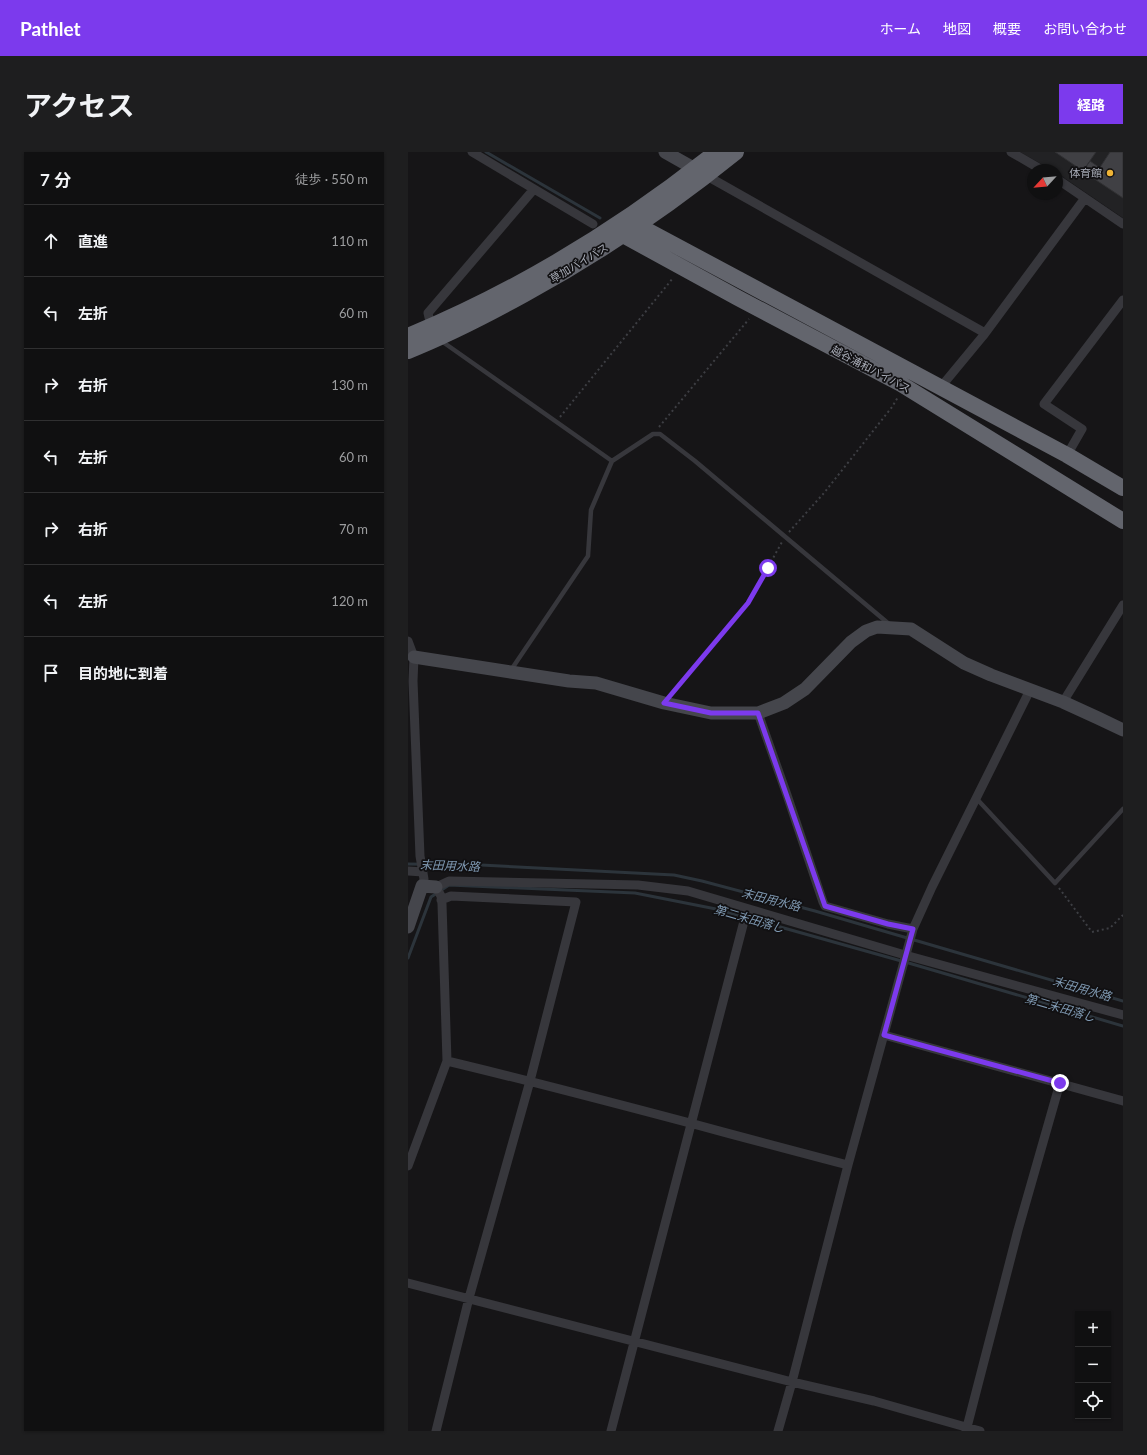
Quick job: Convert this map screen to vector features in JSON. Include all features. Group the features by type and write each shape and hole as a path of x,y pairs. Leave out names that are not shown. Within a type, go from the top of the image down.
{"highway":[{"name":"草加バイパス","path":"701,172 716,152"},
{"name":"草加バイパス","path":"408,352 435,333 502,292 552,265 618,233 701,172 736,152"},
{"name":"越谷浦和バイパス","path":"632,223 1067,455 1123,488"},
{"name":"越谷浦和バイパス","path":"618,233 901,384 1123,521"},
{"name":"草加バイパス","path":"408,336 435,333"}],"street":[{"path":"472,152 593,224"},
{"path":"665,152 985,333"},
{"path":"1011,152 1032,164"},
{"path":"1063,182 1123,224"},
{"path":"435,333 428,313 534,189"},
{"path":"940,388 985,333 1085,198"},
{"path":"1067,455 1082,429 1044,404 1123,300"},
{"path":"1063,702 1123,605"},
{"path":"412,656 569,681 596,683 664,703 711,713 758,713 784,703 805,689 856,637 877,627 911,629 964,663 1063,702 1123,730"},
{"path":"408,641 412,656 411,719 420,856 424,879 408,927"},
{"path":"778,1431 848,1165 913,929 932,887 1030,690"},
{"path":"758,713 825,906 888,924 913,929"},
{"path":"408,871 423,872"},
{"path":"422,886 436,887 449,881 456,881 638,885 688,891 1123,1015"},
{"path":"408,1166 447,1061 441,896 436,887"},
{"path":"436,1431 469,1298 530,1081 576,902 451,896 441,900"},
{"path":"611,1431 743,925"},
{"path":"884,1035 1123,1101"},
{"path":"447,1061 530,1081 848,1165"},
{"path":"967,1429 1018,1230 1060,1083"},
{"path":"408,1283 792,1382 874,1401 967,1429 980,1431"}],"lane":[{"path":"435,333 556,422 612,460"},
{"path":"509,672 588,556 591,510 612,460 653,434 660,434 695,461 894,628"},
{"path":"976,798 1055,883 1123,809"}],"path":[{"path":"556,422 682,267"},
{"path":"653,434 758,308"},
{"path":"664,703 748,603 785,535 824,493 892,407 897,400 901,384"},
{"path":"1055,883 1092,932 1110,928 1123,915"}],"shaded area":[{"path":"1020,152 1123,152 1123,218 1063,177 1063,164 1041,164"}],"building":[{"path":"1055,152 1096,152 1083,171"},
{"name":"体育館","path":"1110,152 1123,152 1123,198 1093,178"},
{"path":"1090,161 1100,168 1093,178 1083,171"}],"waterway":[{"path":"486,152 600,218"},
{"name":"末田用水路","path":"408,864 481,865 674,875 815,911 1123,1001"},
{"name":"第二末田落し","path":"408,958 431,897 449,885 635,893 716,909 912,964 1123,1026"}],"place":[{"name":"体育館","path":"1110,173"}],"route":[{"path":"768,568 748,603 664,703 711,713 758,713 766,732 825,906 888,924 913,929 908,941 884,1035 1060,1083"}]}
